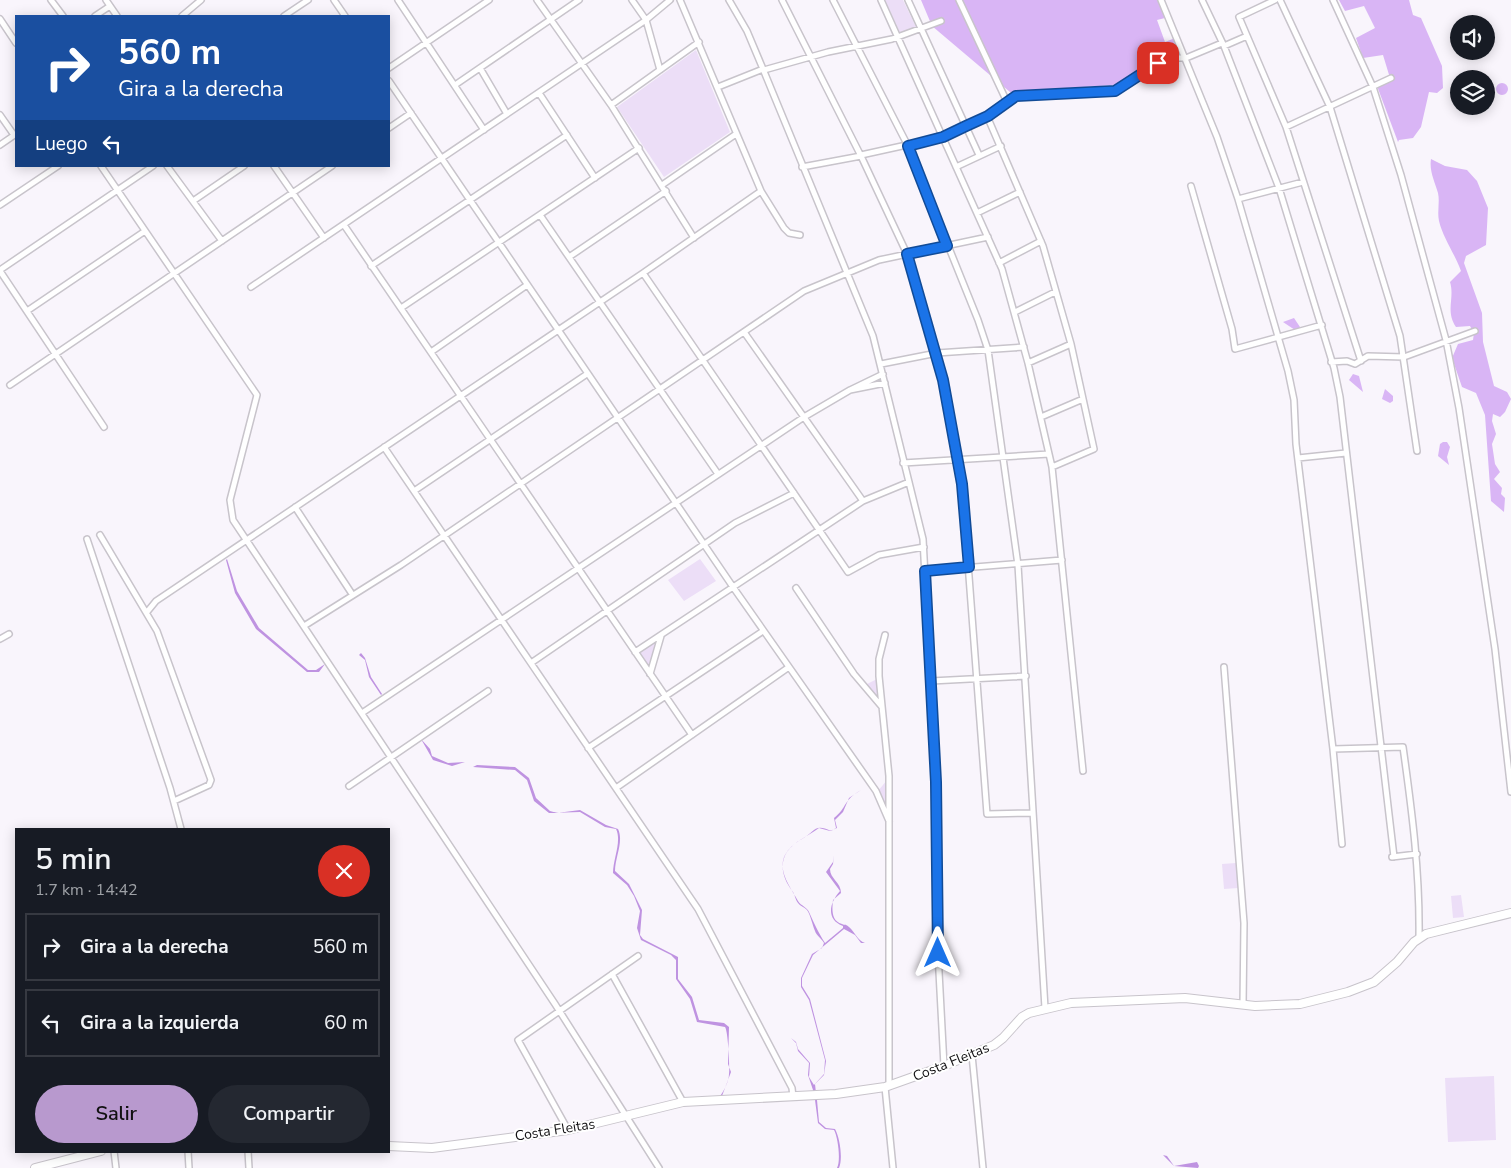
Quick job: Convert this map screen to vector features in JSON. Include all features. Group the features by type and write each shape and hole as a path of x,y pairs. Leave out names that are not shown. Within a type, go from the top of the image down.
{"main road":[{"name":"Costa Fleitas","path":"390,1146 432,1148 568,1130 683,1102 836,1094 887,1087 972,1055 1004,1038 1022,1017 1045,1008 1071,1003 1185,998 1243,1005 1291,1006 1365,986 1380,977 1419,938 1438,931 1511,913"},
{"path":"35,1168 93,1153"}],"street":[{"path":"51,0 62,15"},
{"path":"106,0 116,15"},
{"path":"183,15 201,0"},
{"path":"286,15 308,0"},
{"path":"334,0 344,15"},
{"path":"399,0 484,130"},
{"path":"390,67 489,0"},
{"path":"537,0 552,19 639,148 694,238"},
{"path":"455,86 579,0"},
{"path":"632,0 646,20 660,70"},
{"path":"251,287 441,157 582,64 646,20 670,0"},
{"path":"680,0 761,190 784,228 789,233 800,235"},
{"path":"730,0 764,70 802,167 848,272 873,336 924,547 938,847 938,953 944,1066"},
{"path":"782,0 861,156 907,254 937,353 962,484 988,814 1032,814"},
{"path":"833,0 908,146 978,320 988,350 1018,564 1045,1008"},
{"path":"881,0 988,237 999,263 1015,312 1052,467 1083,771"},
{"path":"908,0 979,156"},
{"path":"959,0 1007,102"},
{"path":"1161,0 1186,58 1238,199 1294,400 1298,458 1333,749 1342,844"},
{"path":"1202,0 1223,44 1280,188 1322,325 1340,396 1345,454 1392,857 1418,854"},
{"path":"1275,0 1239,17 1286,127 1361,361"},
{"path":"1280,0 1330,107 1400,336 1416,451"},
{"path":"1333,0 1373,86 1401,176 1446,340 1462,428 1495,649 1511,792"},
{"path":"96,15 110,6"},
{"path":"0,19 15,42"},
{"path":"718,87 764,70 811,56 898,37 941,22"},
{"path":"802,167 861,156 943,137 988,116 1019,96 1115,91 1158,63 1176,58 1186,58 1247,36"},
{"path":"611,106 698,42"},
{"path":"480,68 507,114"},
{"path":"1286,127 1391,78"},
{"path":"390,82 675,503 876,791 889,821"},
{"path":"539,93 595,178"},
{"path":"390,127 411,113"},
{"path":"0,115 15,134 0,145"},
{"path":"988,116 1041,241 1071,344 1094,449 1052,467"},
{"path":"662,184 736,134"},
{"path":"371,266 567,135"},
{"path":"956,166 1001,146"},
{"path":"401,308 639,148"},
{"path":"0,205 57,167"},
{"path":"102,167 257,395 230,500 233,520 560,1011 659,1168"},
{"path":"104,427 0,270 152,167"},
{"path":"168,167 222,241"},
{"path":"193,201 243,167"},
{"path":"275,167 324,238"},
{"path":"10,385 331,167"},
{"path":"1238,199 1303,182"},
{"path":"1191,186 1232,329 1235,349 1322,325"},
{"path":"147,612 156,601 643,273 761,190"},
{"path":"569,257 666,191"},
{"path":"977,212 1020,192"},
{"path":"540,215 718,474"},
{"path":"344,225 692,735"},
{"path":"27,311 145,231"},
{"path":"304,626 444,535 804,291 879,260 988,237"},
{"path":"999,263 1041,241"},
{"path":"643,273 848,572 878,555 924,547"},
{"path":"431,352 526,285"},
{"path":"1015,312 1055,292"},
{"path":"1331,364 1347,361 1355,364 1368,356 1404,357 1446,340 1475,331"},
{"path":"744,332 863,501"},
{"path":"1028,363 1071,344"},
{"path":"881,364 937,353 1024,347"},
{"path":"414,491 587,374"},
{"path":"362,713 804,417 850,390 883,374"},
{"path":"850,390 885,383"},
{"path":"1041,417 1083,399"},
{"path":"384,447 698,909 792,1088 793,1097"},
{"path":"903,463 1049,454"},
{"path":"1298,458 1345,454"},
{"path":"635,652 863,501 909,482"},
{"path":"531,663 735,522 794,493"},
{"path":"295,507 352,594"},
{"path":"100,535 147,612 158,634 211,780 209,785 174,801"},
{"path":"87,539 174,801 181,828"},
{"path":"925,571 1062,560"},
{"path":"796,588 854,674 882,706"},
{"path":"588,748 763,631"},
{"path":"0,639 9,634"},
{"path":"650,674 661,635"},
{"path":"885,635 879,659 889,776 887,1087 893,1168"},
{"path":"1224,666 1244,923 1243,1005"},
{"path":"616,788 789,667"},
{"path":"931,681 1026,676"},
{"path":"349,786 488,691"},
{"path":"1333,749 1404,747 1418,854 1420,892 1419,938"},
{"path":"568,1130 518,1040 638,956"},
{"path":"612,974 683,1102"},
{"path":"972,1055 983,1168"},
{"path":"114,1153 116,1168"},
{"path":"188,1153 189,1168"},
{"path":"248,1153 249,1168"}],"shaded area":[{"path":"885,0 903,0 916,27 900,33"},
{"path":"921,0 1158,0 1165,18 1157,20 1165,42 1175,38 1182,51 1154,59 1115,85 1010,92 932,26"},
{"path":"1339,0 1409,0 1413,15 1421,18 1442,66 1443,88 1437,93 1429,92 1421,127 1413,138 1399,140 1398,142 1377,86 1390,78 1383,55 1363,58 1356,38 1375,28 1364,6 1345,11"},
{"path":"696,50 730,132 664,177 617,107"},
{"path":"1502,83 1508,89 1502,95 1496,89"},
{"path":"1431,159 1445,166 1467,170 1477,181 1488,208 1486,245 1466,256 1464,263 1482,313 1483,342 1494,386 1507,392 1511,399 1505,412 1500,417 1493,414 1492,421 1496,434 1492,444 1495,464 1500,472 1494,479 1502,488 1501,494 1505,498 1504,512 1491,501 1485,415 1476,393 1462,387 1452,358 1458,344 1473,340 1474,333 1470,326 1456,327 1451,315 1452,294 1450,282 1461,271 1443,234 1439,221 1439,196 1432,172"},
{"path":"1294,318 1300,327 1298,332 1283,322"},
{"path":"1353,374 1359,376 1363,392 1349,380"},
{"path":"1385,389 1393,396 1393,401 1390,403 1382,399"},
{"path":"1447,442 1450,447 1447,457 1449,465 1438,456 1440,444"},
{"path":"227,559 237,591 259,628 308,670 316,670 325,664 319,672 307,672 256,629 235,593"},
{"path":"700,559 716,581 684,601 668,580"},
{"path":"657,640 649,668 639,653"},
{"path":"361,653 365,658 371,677 381,695 369,677 365,660 359,655"},
{"path":"877,679 879,700 867,684"},
{"path":"421,739 430,749 432,756 448,763 465,762 452,766 433,760"},
{"path":"477,765 515,767 529,778 536,798 550,811 556,813 549,813 534,801 527,780 515,770 473,767"},
{"path":"887,780 887,811 878,791"},
{"path":"848,801 843,812 835,820 837,828 833,830 836,828 834,818"},
{"path":"580,810 606,825 618,829 620,844 615,871 629,884 642,910 640,935 643,939 678,957 678,979 692,997 699,1020 724,1023 729,1027 728,1048 725,1027 697,1022 690,999 676,979 676,960 671,955 641,940 637,928 640,911 634,896 627,885 613,873 618,845 616,829 605,827 580,812 560,813"},
{"path":"834,855 833,864 830,872 841,889 841,893 835,899 840,891 826,872 833,862"},
{"path":"1236,863 1238,888 1224,889 1222,864"},
{"path":"794,894 799,903 808,910 825,943 843,928 843,926 837,923 832,915 833,903 833,914 836,920 846,925 865,943 861,943 855,935 844,929 822,947 824,943 816,932 807,910 798,903"},
{"path":"1461,895 1464,917 1453,918 1451,896"},
{"path":"820,949 813,955 802,978 802,986 810,999 826,1061 824,1075 815,1084 816,1093 814,1093 808,1075 809,1063 798,1051 796,1043 791,1038 796,1042 798,1049 810,1063 809,1077 814,1085 824,1074 825,1060 809,1000 801,987 801,978 812,954"},
{"path":"1494,1076 1496,1140 1448,1142 1445,1078"},
{"path":"815,1100 817,1100 819,1122 826,1128 835,1129 837,1133 841,1154 839,1168 837,1168 838,1143 834,1130 825,1129 818,1123"},
{"path":"1163,1155 1167,1156 1174,1166"},
{"path":"1197,1162 1199,1166 1198,1168 1174,1166"}],"route":[{"path":"938,953 936,782 925,571 969,567 962,484 943,380 937,353 907,254 947,246 908,146 943,137 988,116 1016,96 1115,91 1138,74 1158,63"}]}
